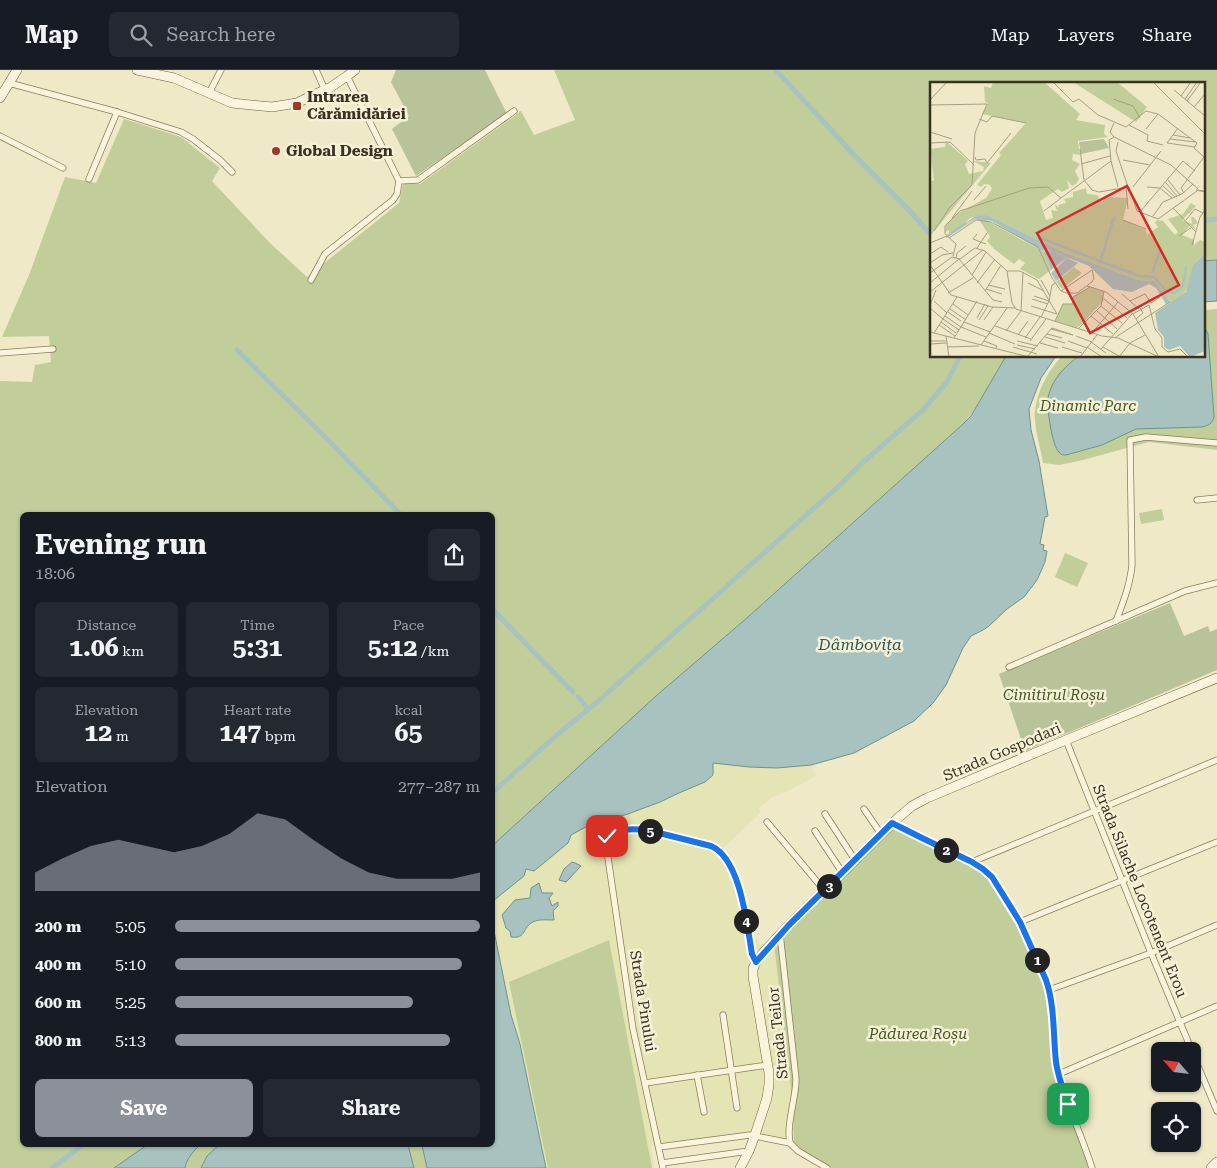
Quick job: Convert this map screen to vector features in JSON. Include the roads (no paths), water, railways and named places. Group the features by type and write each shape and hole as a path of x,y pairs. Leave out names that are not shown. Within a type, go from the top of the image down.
{"street":[{"path":"0,97 17,70"},
{"path":"137,70 174,75 232,104 272,106 297,103 325,90 351,73 399,182 397,194 393,200 325,254 311,280"},
{"path":"209,93 221,70"},
{"path":"316,70 325,90"},
{"path":"9,83 117,112 181,132 220,160 232,172"},
{"path":"399,182 418,180 514,111"},
{"path":"89,180 117,112"},
{"path":"0,136 63,168"},
{"path":"0,353 53,349"},
{"path":"1116,621 1130,584 1132,565 1130,440 1146,436 1217,443"},
{"path":"1197,500 1217,498"},
{"path":"1009,667 1185,591 1217,583"},
{"name":"Strada Gospodari","path":"756,962 780,934 842,872 905,811 919,802 1217,678"},
{"name":"Strada Silache Locotenent Erou","path":"1066,740 1188,1042"},
{"path":"972,862 1217,760"},
{"path":"864,809 881,834"},
{"path":"825,814 855,860"},
{"path":"767,822 824,890"},
{"path":"892,823 983,869 992,877 1020,922 1049,990 1056,1063 1068,1104 1092,1168"},
{"name":"Strada Pinului","path":"663,1165 628,1000 606,844 607,836 617,832 637,829 647,830 711,846 719,850 728,861 739,887 752,954 756,962"},
{"path":"815,831 842,872"},
{"path":"1020,922 1217,842"},
{"path":"1049,990 1151,953 1217,925"},
{"name":"Strada Teilor","path":"780,934 796,1079 789,1130 790,1144"},
{"path":"740,1168 755,1135 767,1098 769,1084 768,1065 753,976 756,962"},
{"path":"1059,1074 1217,1006"},
{"path":"723,1015 737,1108"},
{"path":"645,1083 768,1065"},
{"name":"Strada Silache Locotenent Erou","path":"1201,1073 1217,1111"},
{"path":"697,1075 704,1112"},
{"path":"659,1147 755,1135 790,1144 798,1151 827,1168"},
{"path":"663,1165 749,1151"},
{"path":"1211,1168 1217,1162"}],"water":[{"path":"1217,260 1217,301 1204,302 1204,261"},
{"name":"Dinamic Parc","path":"1204,329 1206,330 1208,334 1214,417 1210,424 1202,427 1136,429 1102,445 1062,455 1056,448 1050,427 1048,398 1056,378 1076,358 1204,358"},
{"name":"Dâmbovița","path":"1005,358 1055,358 1041,378 1029,409 1031,430 1039,461 1048,516 1045,517 1040,544 1044,545 1043,550 1047,551 1045,562 1037,580 1024,597 1007,609 989,626 971,636 963,648 946,685 933,703 914,721 854,753 811,765 777,768 713,763 713,775 705,782 628,814 593,823 571,835 568,843 534,871 526,869 524,876 495,899 495,843 656,696 748,617 971,416"},
{"path":"572,862 581,866 566,882 559,880 564,869"},
{"path":"539,883 542,893 553,893 549,898 552,906 558,902 558,906 553,911 554,920 535,921 520,936 511,937 502,915 515,900 530,898 531,888"},
{"path":"495,936 546,1168 427,1168 422,1147 495,1147"},
{"path":"144,1147 198,1147 190,1156 185,1168 114,1168"},
{"path":"217,1147 409,1147 414,1168 201,1168 207,1156"}],"waterway":[{"path":"776,70 930,234"},
{"path":"1204,221 1217,219"},
{"path":"237,350 398,512"},
{"path":"605,695 923,410 947,382 959,358"},
{"path":"495,612 573,692"},
{"path":"578,697 588,709"},
{"path":"495,790 602,698"},
{"path":"52,1168 80,1147"}],"place":[{"name":"Intrarea Cărămidăriei","path":"297,106"},
{"name":"Global Design","path":"276,151"}],"park label":[{"name":"Cimitirul Roșu","path":"1054,695"},
{"name":"Pădurea Roșu","path":"918,1034"}]}
